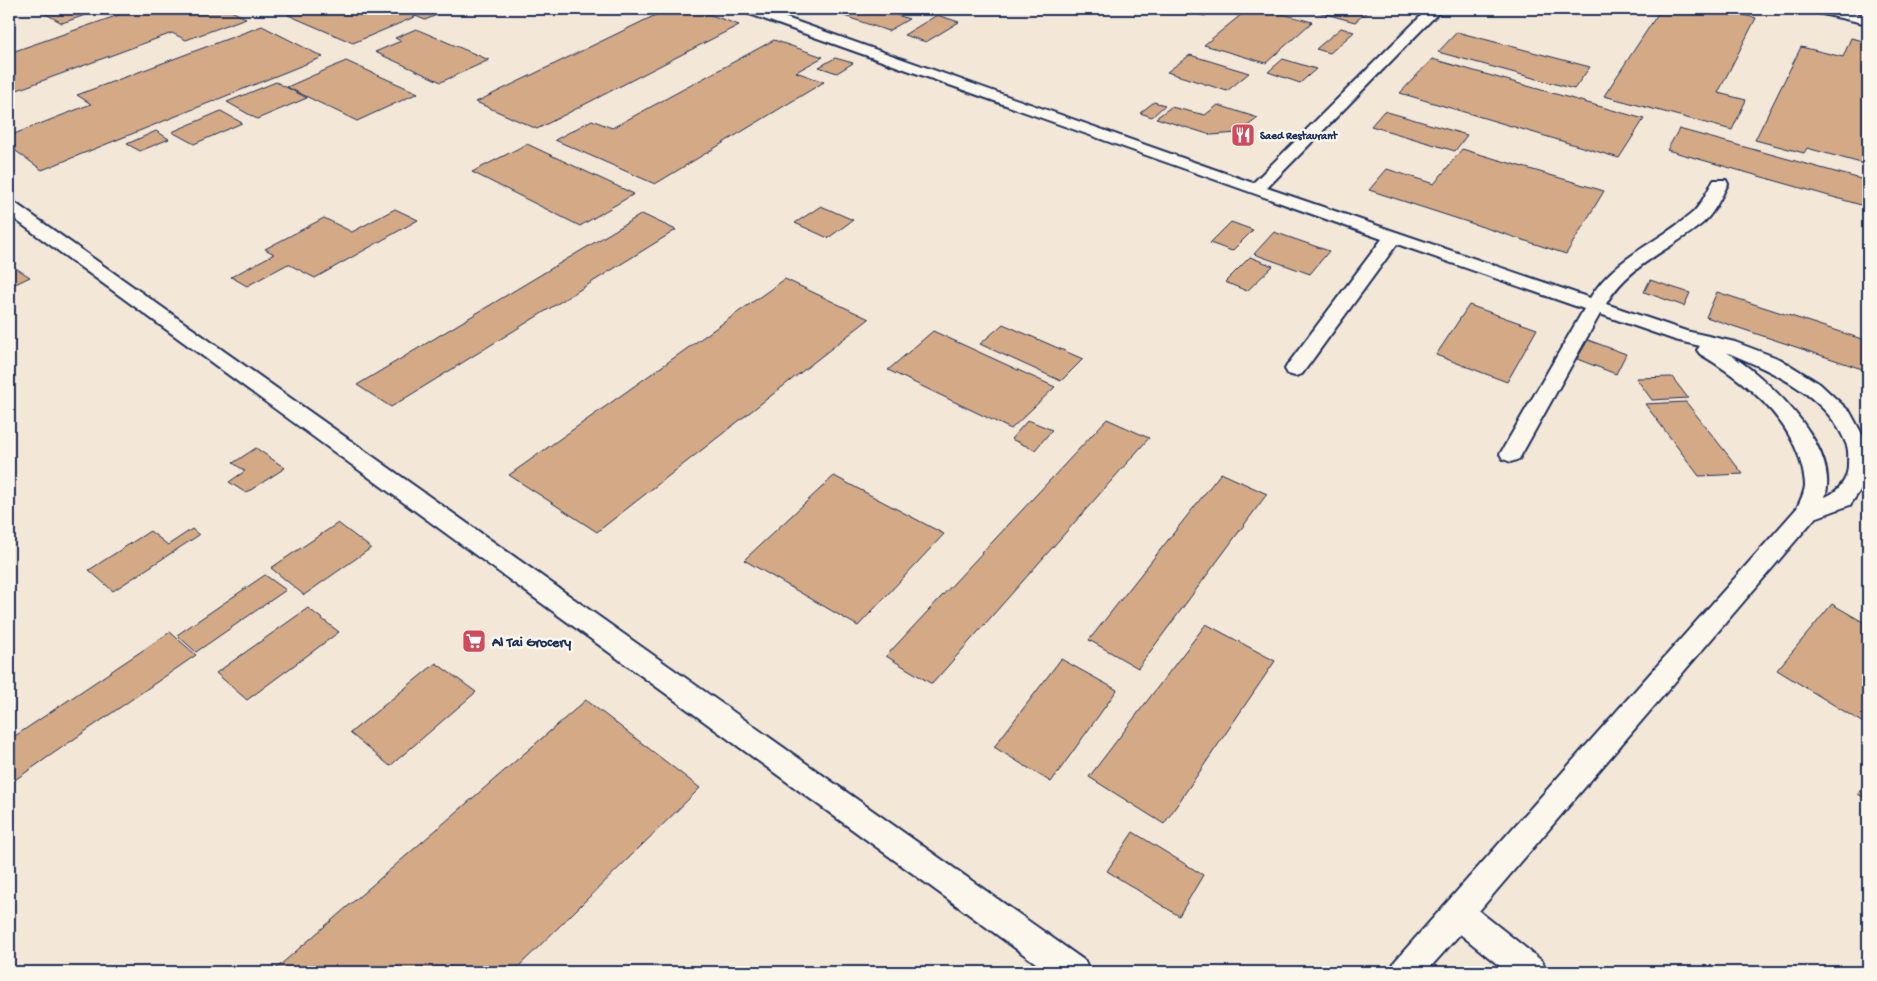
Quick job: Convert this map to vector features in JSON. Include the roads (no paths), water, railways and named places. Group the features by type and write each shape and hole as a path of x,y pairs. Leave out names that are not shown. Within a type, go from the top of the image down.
{"lane":[{"path":"749,9 1256,190 1682,336 1728,346 1773,364 1813,389 1843,417 1859,448 1859,476 1842,499 1807,512"},
{"path":"1256,190 1435,9"},
{"path":"1818,9 1868,20"},
{"path":"1511,454 1605,290 1629,265 1698,218 1710,204 1720,184"},
{"path":"9,207 1074,972"},
{"path":"1294,369 1393,237"},
{"path":"1406,972 1807,512 1816,484 1808,451 1789,418 1760,387 1724,358 1682,336"},
{"path":"1458,913 1531,972"}],"place":[{"name":"Saed Restaurant","path":"1243,135"},
{"name":"Al Tai Grocery","path":"474,641"}]}
